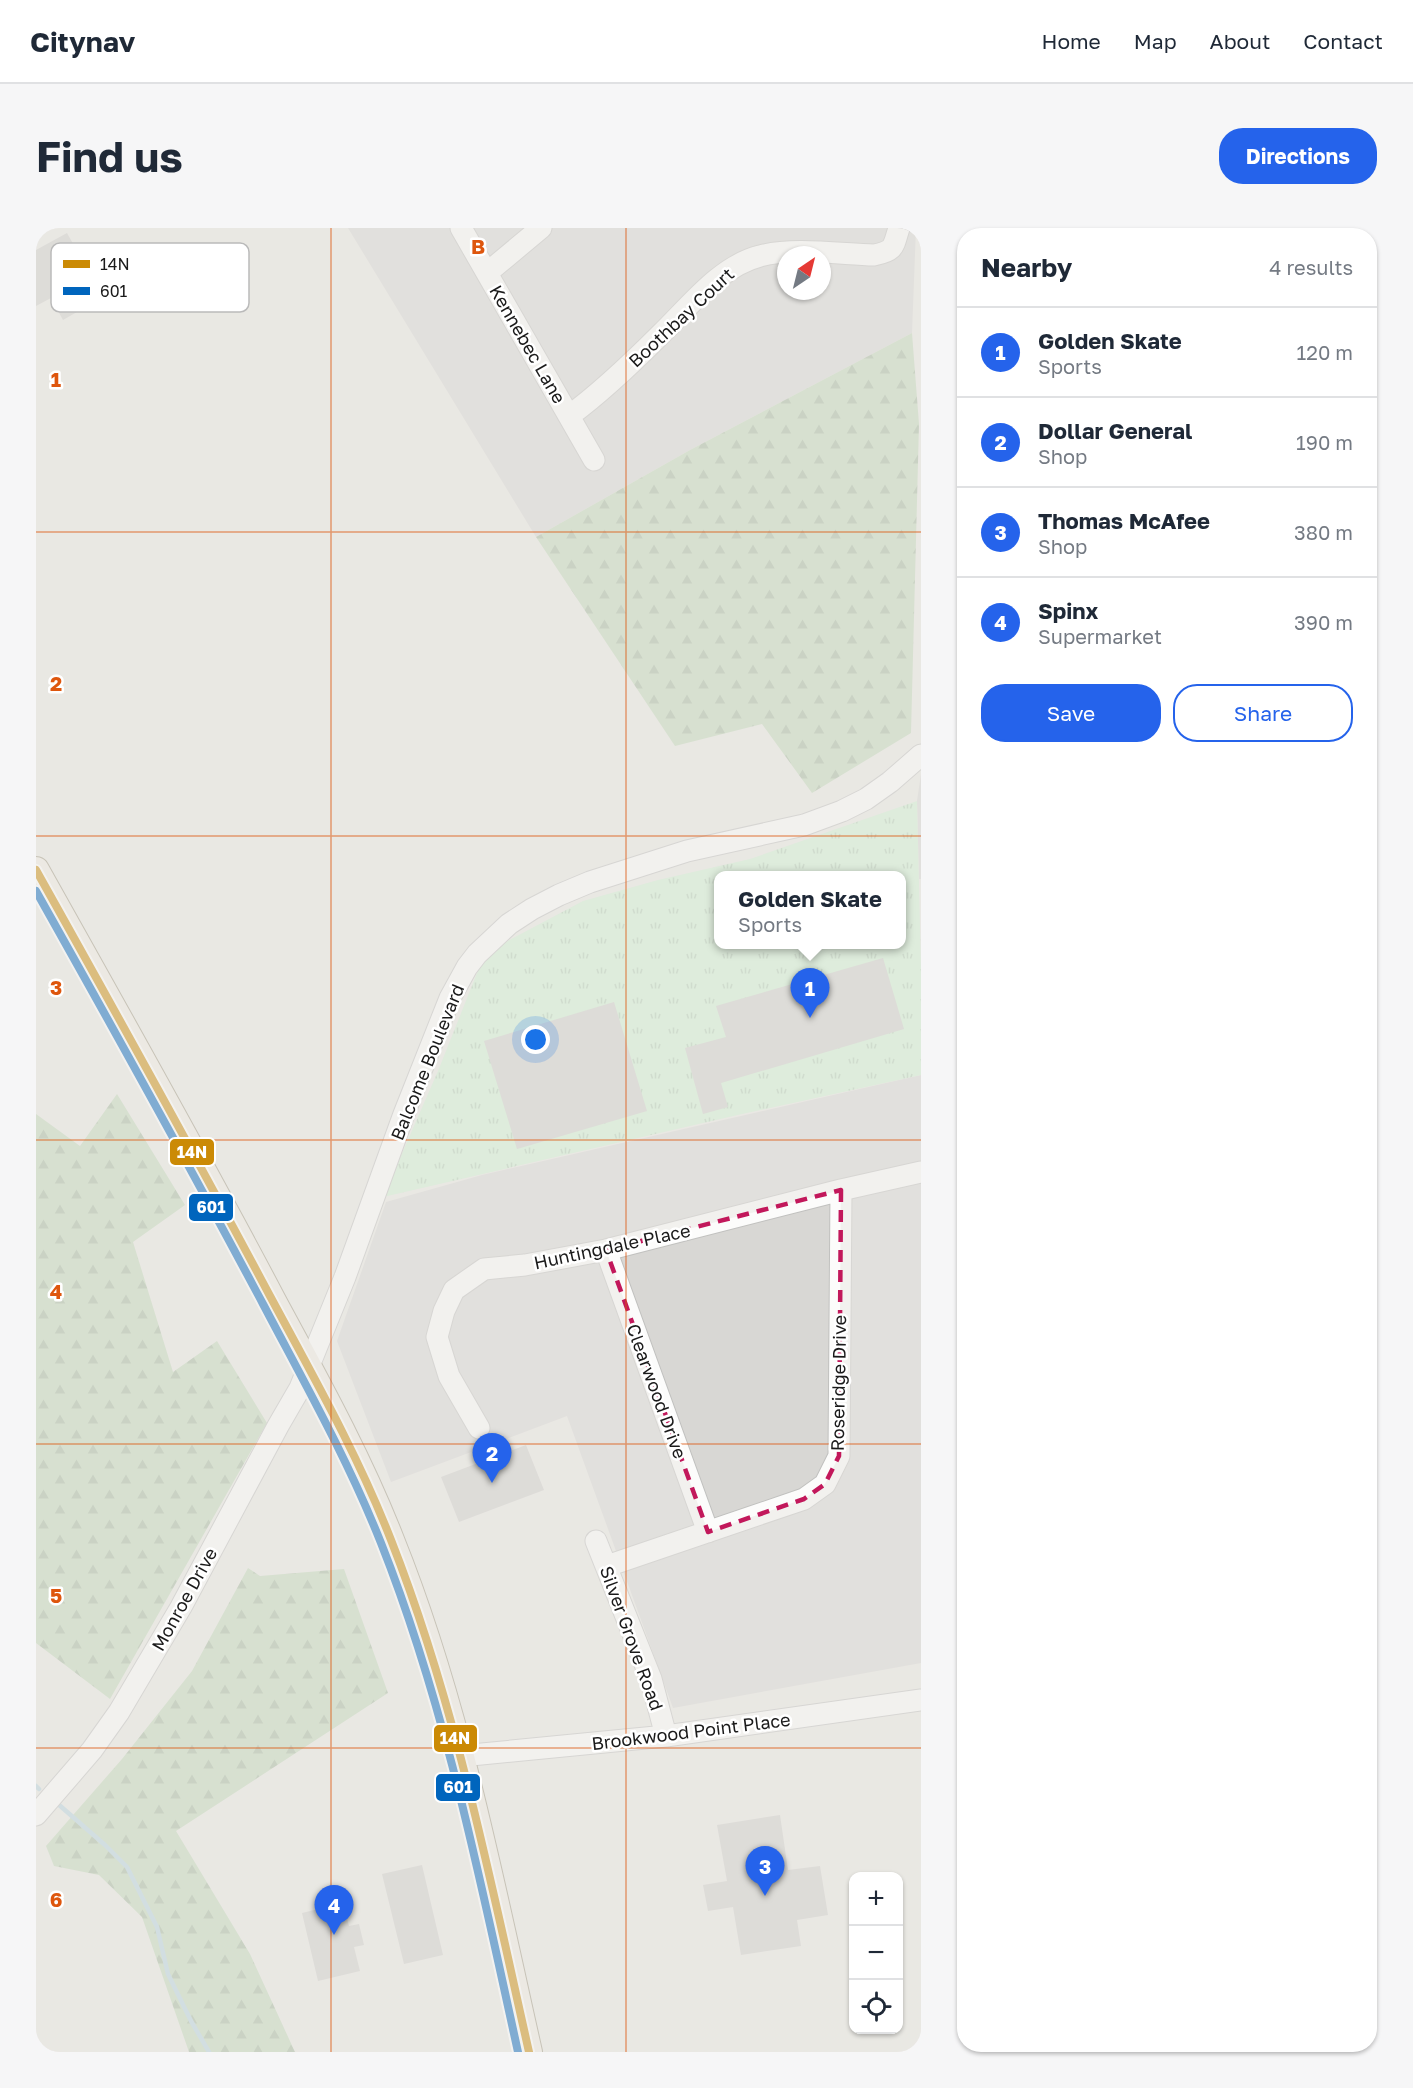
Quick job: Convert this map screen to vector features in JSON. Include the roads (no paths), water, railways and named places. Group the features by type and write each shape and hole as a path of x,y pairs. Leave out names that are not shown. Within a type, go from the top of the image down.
{"main road":[{"path":"36,870 308,1366 390,1538 429,1642 461,1756 530,2052"}],"street":[{"name":"Kennebec Lane","path":"461,228 594,460"},
{"path":"487,273 542,228"},
{"name":"Boothbay Court","path":"569,416 603,388 715,281 735,266 757,256 782,252 874,255 887,253 893,249 899,228"},
{"name":"Balcome Boulevard","path":"308,1366 345,1277 404,1114 450,998 466,967 489,941 532,909 590,882 687,851 804,825 842,811 866,799 890,782 921,755"},
{"name":"Huntingdale Place","path":"479,1428 449,1376 437,1337 444,1311 454,1290 484,1269 606,1250 921,1172"},
{"name":"Roseridge Drive","path":"607,1566 804,1499 825,1484 839,1456 841,1190"},
{"name":"Clearwood Drive","path":"606,1250 708,1532"},
{"name":"Monroe Drive","path":"36,1815 86,1758 119,1712 181,1607 300,1388 308,1366"},
{"name":"Silver Grove Road","path":"596,1540 651,1679 666,1736"},
{"name":"Brookwood Point Place","path":"461,1756 666,1736 921,1700"}],"waterway":[{"path":"36,1786 39,1789"},
{"path":"58,1804 127,1867 157,1927 168,1974 209,2052"}],"place":[{"name":"Golden Skate","path":"810,1018"},
{"name":"Dollar General","path":"492,1483"},
{"name":"Thomas McAfee","path":"765,1896"},
{"name":"Spinx","path":"334,1935"}]}
